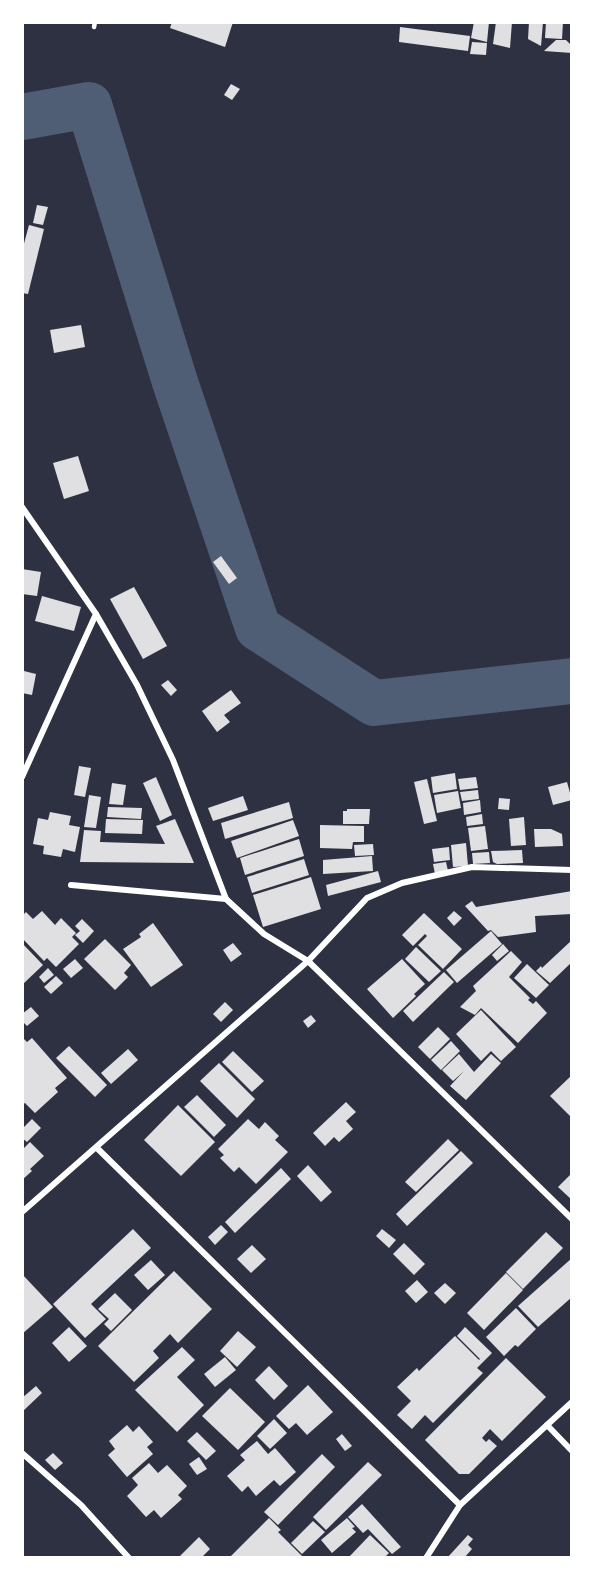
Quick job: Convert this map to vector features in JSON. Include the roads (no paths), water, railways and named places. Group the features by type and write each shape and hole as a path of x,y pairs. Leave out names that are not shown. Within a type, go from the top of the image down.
{"street":[{"path":"22,507 96,614 137,686 173,760 225,899 264,934 308,961 572,1219"},
{"path":"22,777 96,614"},
{"path":"22,1212 308,961 367,898 402,884 472,867 572,870"},
{"path":"71,885 225,899"},
{"path":"96,1148 460,1505"},
{"path":"426,1557 460,1505 572,1402"},
{"path":"547,1425 572,1451"},
{"path":"22,1453 81,1504 129,1557"}],"waterway":[{"path":"22,117 89,105 175,382 258,628 374,703 572,681"}]}
